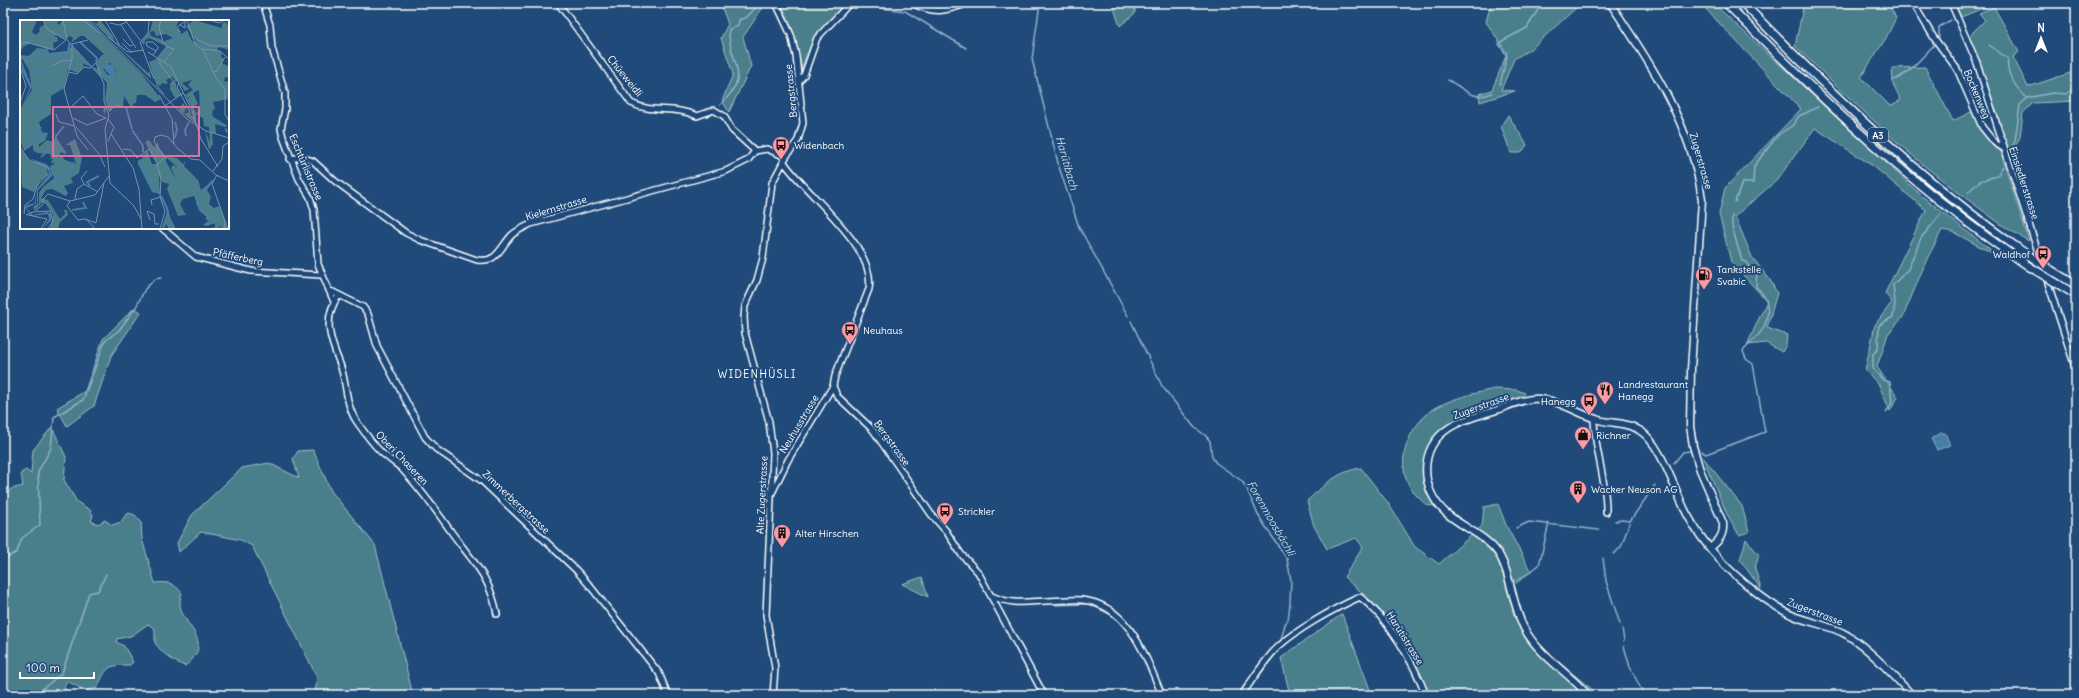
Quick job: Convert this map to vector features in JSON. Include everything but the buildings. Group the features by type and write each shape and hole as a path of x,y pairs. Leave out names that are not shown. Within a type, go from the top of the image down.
{"highway":[{"name":"A3","path":"1726,3 1800,76 1875,146 1959,216 2030,267 2076,295"},
{"name":"A3","path":"1743,3 1829,90 1896,152 1966,210 2025,253 2076,285"}],"main road":[{"name":"Zugerstrasse","path":"1610,3 1656,73 1681,128 1700,186 1702,200 1690,368 1690,414 1696,458 1723,523 1721,537 1710,548"},
{"name":"Zugerstrasse","path":"1588,695 1566,672 1543,654 1531,639 1520,619 1506,570 1498,554 1491,545 1448,514 1436,502 1429,488 1426,467 1429,454 1434,443 1449,428 1465,420 1527,400 1539,399 1554,402 1594,418 1628,425 1638,429 1650,438 1655,446 1686,512 1710,548 1734,573 1781,610 1801,619 1838,630 1850,637 1885,667 1912,695"}],"street":[{"name":"Eschtürlistrasse","path":"263,3 270,25 272,48 284,93 285,109 281,129 298,179 310,197 314,210 316,254 321,275 334,302"},
{"name":"Chüeweidli","path":"558,3 631,103 642,108 684,110 697,116 714,110 724,116 732,130 755,151"},
{"name":"Bergstrasse","path":"776,3 794,45 800,80 804,123 798,140 785,159"},
{"path":"800,80 804,75 817,38 850,3"},
{"path":"912,3 933,12 969,3"},
{"name":"Bockenweg","path":"1913,3 1934,38 1956,69 1982,127 1995,143 2003,148"},
{"name":"Einsiedlerstrasse","path":"1951,3 1977,63 2003,148 2076,370"},
{"path":"755,151 767,149 785,159 839,223 864,261 870,276 869,289 835,376 833,386"},
{"name":"Kielernstrasse","path":"290,159 301,157 313,161 351,193 406,233 420,240 477,260 485,261 498,254 514,233 531,224 726,171 748,160 755,151"},
{"name":"Alte Zugerstrasse","path":"773,695 775,668 766,615 773,453 769,422 745,333 744,317 745,306 757,280 763,258 771,189 776,174 785,159"},
{"name":"Pfäfferberg","path":"163,229 196,257 251,270 321,275"},
{"name":"Zimmerbergstrasse","path":"329,290 363,307 368,314 377,346 425,437 441,453 482,481 585,580 659,673 668,695"},
{"path":"334,302 339,295"},
{"name":"Oberi Chaseren","path":"334,302 329,319 328,334 344,378 351,411 373,443 401,469 426,497 472,558 489,585 497,614"},
{"name":"Bergstrasse","path":"833,386 842,402 873,430 961,554 978,572 1044,695"},
{"name":"Neuhusstrasse","path":"772,494 788,460 833,386"},
{"path":"1594,418 1594,434 1607,497 1606,512"},
{"path":"992,596 1010,603 1083,600 1109,609 1123,620 1133,634 1162,695"},
{"name":"Harütistrasse","path":"1242,695 1269,657 1283,642 1339,607 1360,598 1376,611 1383,620 1412,665 1426,695"},
{"path":"1001,613 1004,607 1010,603"}],"green space":[{"path":"720,3 732,3 735,9 743,3 766,3 743,37 751,66 729,112 722,101 733,74 721,38 728,24"},
{"path":"781,3 846,3 817,34 805,58 802,70 794,36"},
{"path":"1112,3 1135,3 1135,13 1120,26"},
{"path":"1491,3 1578,3 1577,7 1532,48 1514,59 1501,90 1515,91 1480,102 1479,94 1492,90 1507,53 1486,22"},
{"path":"1700,3 1713,3 1922,196 2001,258 1953,232 1942,230 1927,259 1903,317 1888,334 1877,367 1898,397 1890,411 1879,385 1865,370 1875,325 1892,302 1885,293 1926,210 1873,166 1815,128 1777,180 1735,216 1752,257 1770,280 1777,293 1767,328 1787,335 1786,345 1782,352 1766,343 1747,345 1767,301 1731,262 1719,214 1725,188 1801,109"},
{"path":"1804,3 1888,3 1896,18 1886,38 1861,77 1890,106 1901,100 1893,84 1892,68 1925,67 1953,121 1973,111 1988,138 2000,150 2029,241 1999,223 1947,184 1902,147 1795,46"},
{"path":"1954,3 1996,3 1961,17"},
{"path":"1994,7 2019,52 2013,57 2028,87 2076,71 2076,101 2033,103 2023,113 2020,137 2008,161 1968,37 1985,20 1979,13"},
{"path":"1508,115 1527,145 1521,153 1511,153 1501,126"},
{"path":"134,308 141,312 111,356 94,406 67,426 57,408 85,391 103,339"},
{"path":"1495,389 1517,390 1525,393 1520,399 1465,416 1455,421 1437,435 1423,464 1425,484 1434,503 1432,506 1426,505 1412,490 1405,476 1405,452 1413,430 1429,412 1445,403"},
{"path":"52,427 66,457 64,480 77,502 90,510 93,515 91,521 98,524 105,520 112,525 121,522 129,513 135,515 141,522 142,539 155,583 173,585 182,593 180,601 181,610 198,640 198,648 194,657 185,666 172,660 164,654 155,643 155,629 148,624 131,636 117,639 116,642 124,646 133,662 130,665 112,667 106,671 97,688 86,691 66,682 64,688 73,695 3,695 3,497 11,489 23,486 21,473 26,470 31,474 33,450"},
{"path":"313,450 331,491 375,545 413,695 315,695 317,677 252,546 241,540 201,532 179,552 177,543 192,515 242,468 269,463 299,478 293,459 298,451"},
{"path":"1702,456 1742,506 1749,532 1739,535 1727,514"},
{"path":"1361,468 1388,503 1415,547 1439,564 1482,526 1484,507 1498,504 1506,525 1531,572 1506,586 1514,613 1525,635 1599,695 1428,695 1411,660 1390,623 1370,600 1344,577 1363,547 1356,538 1327,549 1314,526 1307,501 1331,480 1345,472"},
{"path":"1746,539 1759,555 1755,568 1761,589 1740,560"},
{"path":"922,577 928,597 902,584"},
{"path":"1342,614 1372,695 1290,695 1281,658"}],"water":[{"path":"1941,433 1945,433 1950,445 1937,450 1931,439"}],"waterway":[{"path":"720,105 730,94 736,84 738,75 729,41 729,29 738,26 739,20 747,17 760,3"},
{"path":"876,3 881,8 905,11 966,48"},
{"name":"Harütibach","path":"1040,3 1032,59 1059,167 1079,227 1128,316"},
{"path":"1500,84 1507,56 1499,44 1527,28 1542,3"},
{"path":"1939,37 1939,27 1951,20"},
{"path":"1894,80 1910,70 1934,45"},
{"path":"1989,45 2008,59 2008,70 2012,80 2026,97"},
{"path":"1448,80 1468,93 1474,95 1479,96 1492,93"},
{"path":"2009,152 2015,141 2020,105 2027,98 2052,93 2066,94 2076,87"},
{"path":"1735,202 1742,183 1753,183 1754,166 1778,135 1793,125 1799,116 1818,107"},
{"path":"1968,192 1980,181 1997,176 2003,166"},
{"path":"1886,412 1892,403 1890,382 1883,380 1873,369 1873,354 1878,349 1879,325 1893,317 1895,303 1893,285 1908,269 1921,238 1941,214"},
{"path":"1701,451 1706,454 1765,432 1753,364 1746,359 1743,351 1764,327 1768,310 1764,295 1756,287 1757,271 1750,272 1747,262 1742,261 1732,227 1732,215"},
{"path":"3,560 17,552 22,538 40,525 38,472 51,448 54,417 83,400 105,341 119,330 136,307 145,289 155,279 161,278"},
{"name":"Forenmoosbächli","path":"1131,321 1162,386 1194,427 1210,441 1212,457 1216,463 1242,481 1258,515 1287,559 1291,580 1290,603 1288,620 1285,624 1281,640"},
{"path":"1674,463 1683,452 1690,451"},
{"path":"1614,554 1621,547 1630,521 1655,485"},
{"path":"1615,521 1630,521"},
{"path":"1516,528 1529,522 1599,530"},
{"path":"1516,583 1539,565 1549,523"},
{"path":"1603,558 1606,581 1620,624"},
{"path":"35,695 62,673 89,593 98,591 106,574"},
{"name":"Forenmoosbächli","path":"1056,605 1087,604"},
{"name":"Forenmoosbächli","path":"1091,605 1114,616"},
{"path":"1622,628 1624,641"},
{"name":"Forenmoosbächli","path":"1137,646 1150,672"},
{"path":"1624,646 1630,667 1644,695"},
{"name":"Forenmoosbächli","path":"1249,689 1278,651"}],"place":[{"name":"Widenbach","path":"781,160"},
{"name":"Waldhof","path":"2043,269"},
{"name":"Tankstelle Svabic","path":"1704,290"},
{"name":"Neuhaus","path":"850,345"},
{"name":"Landrestaurant Hanegg","path":"1605,405"},
{"name":"Hanegg","path":"1589,416"},
{"name":"Richner","path":"1583,450"},
{"name":"Wacker Neuson AG","path":"1578,504"},
{"name":"Strickler","path":"945,526"},
{"name":"Alter Hirschen","path":"782,548"}],"district":[{"name":"WIDENHÜSLI","path":"757,374"}]}
